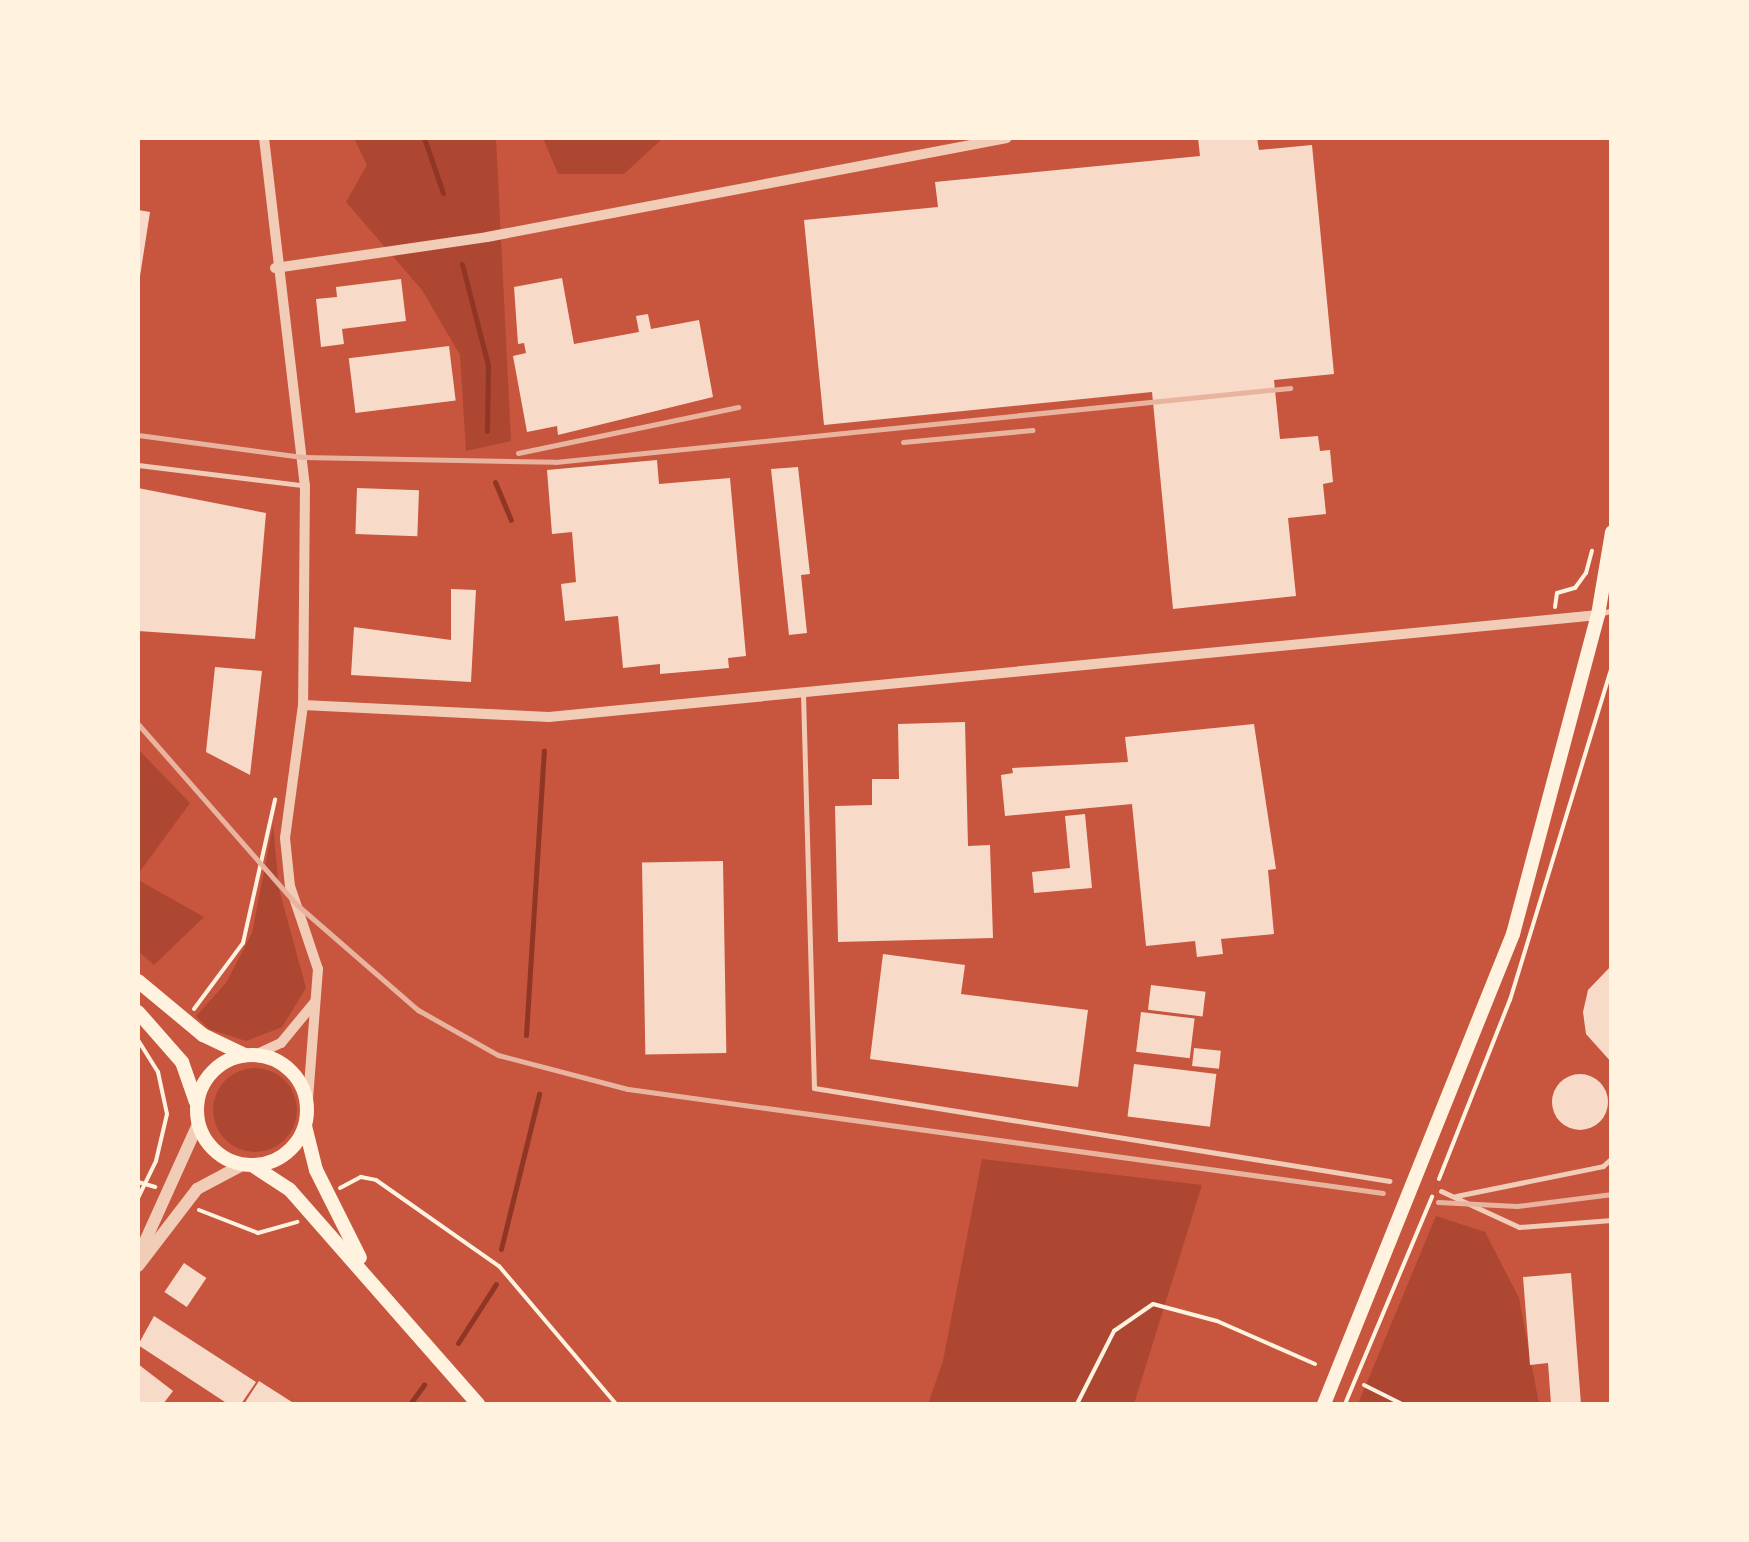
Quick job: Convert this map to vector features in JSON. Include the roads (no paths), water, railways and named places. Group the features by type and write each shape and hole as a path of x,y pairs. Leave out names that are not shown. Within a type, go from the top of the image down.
{"main road":[{"path":"1324,1404 1513,934 1604,612 1612,532"},
{"path":"138,981 203,1035 292,1072 316,1170 366,1270"},
{"path":"138,1012 182,1062 198,1117 218,1152 290,1190 366,1270 478,1404"},
{"path":"198,1117 209,1076 250,1055"},
{"path":"247,1164 282,1156 306,1118"}],"street":[{"path":"264,138 275,268 305,485 303,705 288,794 287,868 314,949 315,1002 306,1118"},
{"path":"275,268 487,237 1007,138"},
{"path":"303,705 510,719 1604,612"},
{"path":"250,1055 280,1043 315,1002"},
{"path":"138,1257 198,1117"},
{"path":"138,1266 198,1189 247,1164"}],"lane":[{"path":"138,466 305,485"},
{"path":"802,692 814,1088 1390,1181"},
{"path":"1454,1196 1603,1166 1612,1158"},
{"path":"1441,1190 1520,1228 1612,1220"}],"waterway":[{"path":"424,138 443,193"},
{"path":"462,264 488,365 487,431"},
{"path":"495,482 511,520"},
{"path":"526,1035 544,751"},
{"path":"501,1249 539,1094"},
{"path":"458,1343 496,1284"},
{"path":"410,1404 424,1385"}],"railway":[{"path":"138,435 303,457 555,462 1290,388"},
{"path":"518,453 738,407"},
{"path":"903,442 1032,430"},
{"path":"138,724 296,904 418,1010 498,1055 628,1089 1383,1193"},
{"path":"1438,1202 1517,1206 1612,1194"}]}
